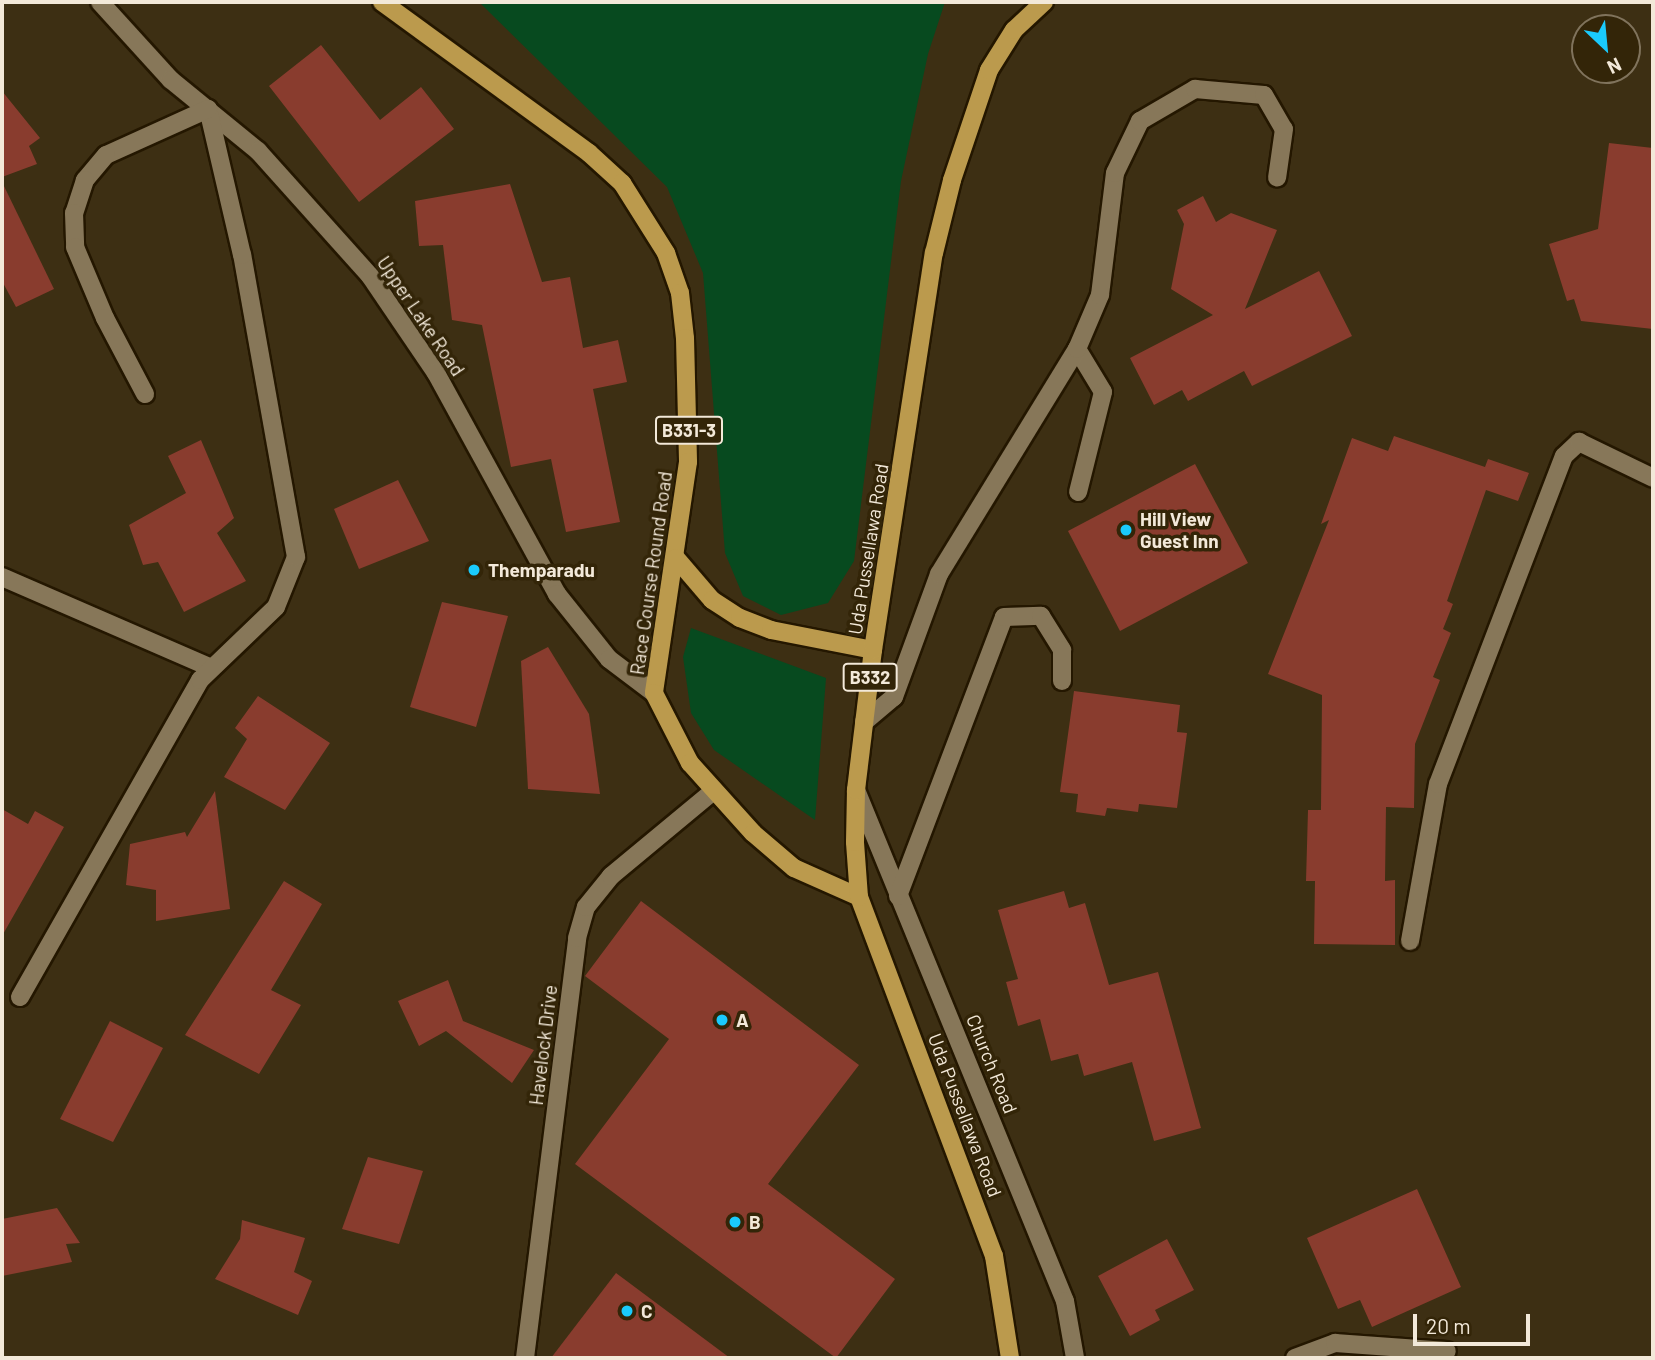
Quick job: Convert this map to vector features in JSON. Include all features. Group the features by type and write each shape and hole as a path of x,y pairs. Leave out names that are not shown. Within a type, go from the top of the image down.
{"main road":[{"name":"Race Course Round Road","path":"382,2 589,153 622,183 666,253 680,293 689,393 688,463 654,693 678,743 712,792 794,868 859,897"},
{"name":"Uda Pussellawa Road","path":"1010,1358 994,1256 859,897 856,790 873,650 934,253 952,180 989,70 1014,30 1044,2"},
{"path":"676,558 712,600 740,618 771,629 873,650"}],"street":[{"name":"Upper Lake Road","path":"100,2 172,80 291,184 370,276 436,373 558,594 609,659 654,693"},
{"path":"864,722 894,697 939,574 1077,349 1100,295 1115,173 1140,121 1195,89 1264,95 1283,129 1277,178"},
{"path":"20,997 209,667 276,607 296,557 243,255 208,109 106,155 85,180 74,213 75,247 105,318 145,394"},
{"path":"1077,349 1103,392 1078,492"},
{"path":"1410,942 1438,784 1564,456 1579,442 1653,478"},
{"path":"2,577 209,667"},
{"path":"898,896 1004,618 1041,616 1062,650 1062,681"},
{"name":"Church Road","path":"856,790 1065,1301 1075,1358"},
{"name":"Havelock Drive","path":"525,1358 577,938 586,906 611,876 712,792"},
{"path":"1295,1358 1335,1343 1447,1351"}],"green space":[{"path":"479,2 945,2 928,54 901,181 854,561 828,603 781,615 743,596 725,553 703,273 667,187"},
{"path":"691,628 826,678 815,820 714,750 691,713 683,657"}],"building":[{"path":"321,45 380,120 421,87 454,129 359,202 269,86"},
{"path":"2,91 40,138 29,146 37,164 2,177"},
{"path":"1609,143 1653,148 1653,329 1581,321 1574,299 1567,301 1549,244 1598,229"},
{"path":"2,182 54,289 16,307 2,281"},
{"path":"510,184 542,282 570,277 583,348 618,340 627,382 593,389 620,522 566,532 551,459 511,467 482,325 452,320 443,245 419,246 415,201"},
{"path":"1203,196 1216,222 1231,213 1277,230 1245,309 1319,271 1352,336 1252,386 1244,371 1188,401 1182,390 1154,405 1130,358 1213,315 1171,289 1184,224 1177,210"},
{"path":"1394,436 1485,467 1488,459 1529,473 1518,501 1486,490 1447,601 1453,604 1443,629 1451,633 1433,677 1440,680 1415,744 1414,808 1386,807 1385,881 1395,880 1395,945 1314,944 1315,881 1306,881 1308,810 1321,810 1322,695 1268,674 1329,520 1321,524 1352,438 1388,451"},
{"path":"201,440 234,518 217,533 246,581 184,612 158,562 143,565 129,525 186,493 168,456"},
{"path":"1195,464 1248,563 1120,631 1068,531"},
{"path":"398,480 429,541 359,569 334,509"},
{"path":"442,602 508,616 476,727 410,707"},
{"path":"548,647 589,714 600,794 528,789 521,661"},
{"path":"1074,691 1180,705 1177,732 1187,733 1177,808 1139,804 1138,812 1107,808 1105,816 1076,812 1078,794 1060,792"},
{"path":"258,696 330,743 285,810 224,777 247,739 235,728"},
{"path":"215,791 230,909 156,921 156,890 126,885 130,844 185,832 187,837"},
{"path":"2,809 28,824 35,811 64,827 2,936"},
{"path":"284,881 322,904 271,990 301,1005 259,1074 185,1035"},
{"path":"1064,891 1069,908 1085,903 1109,985 1158,972 1201,1128 1154,1141 1132,1062 1084,1076 1078,1054 1051,1061 1040,1019 1018,1026 1006,982 1018,979 998,910"},
{"path":"641,901 859,1065 768,1184 895,1279 836,1358 575,1164 669,1039 585,976"},
{"path":"448,980 463,1021 534,1050 512,1083 446,1031 419,1046 398,1001"},
{"path":"110,1021 163,1048 113,1142 60,1119"},
{"path":"368,1157 423,1171 399,1244 342,1229"},
{"path":"1417,1189 1461,1287 1372,1327 1360,1300 1338,1309 1307,1238"},
{"path":"57,1208 80,1243 66,1244 72,1262 2,1276 2,1219"},
{"path":"242,1220 305,1238 294,1272 312,1281 298,1315 215,1279 240,1239"},
{"path":"1167,1239 1194,1290 1155,1310 1160,1320 1130,1336 1098,1276"},
{"name":"C","path":"616,1273 730,1358 551,1358"}],"place":[{"name":"Hill View Guest Inn","path":"1126,530"},
{"name":"Themparadu","path":"474,570"},
{"name":"A","path":"722,1020"},
{"name":"B","path":"735,1222"},
{"name":"C","path":"627,1311"}]}
